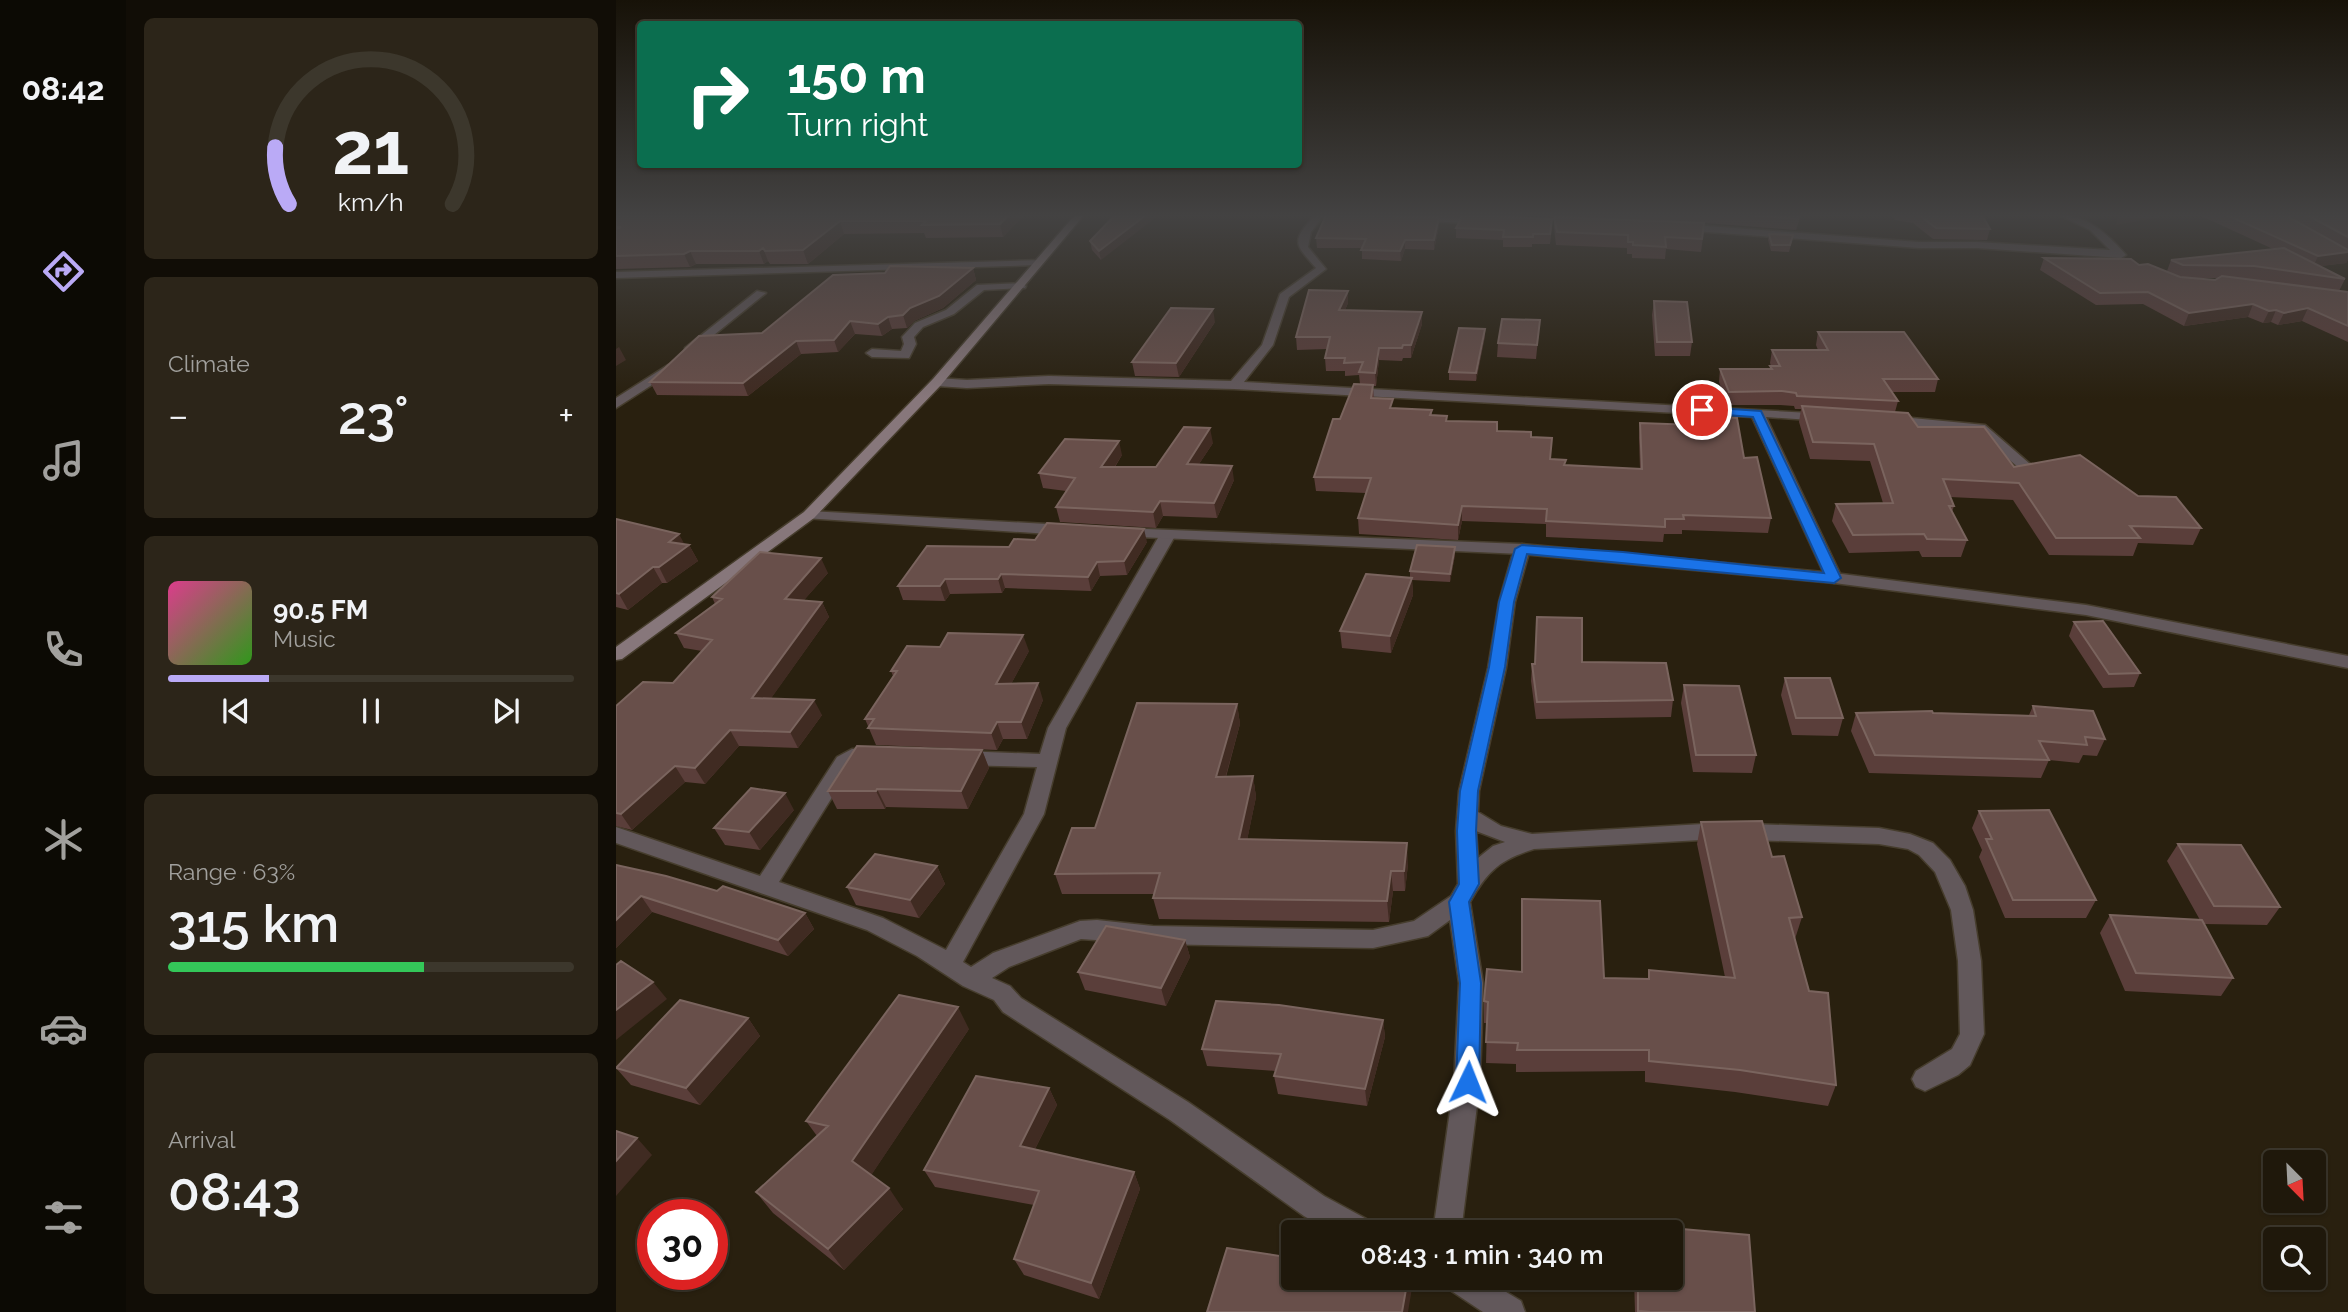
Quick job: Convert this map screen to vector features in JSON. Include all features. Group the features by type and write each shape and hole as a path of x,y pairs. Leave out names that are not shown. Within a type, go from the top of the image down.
{"main road":[{"path":"616,655 809,514 937,382 1028,276"}],"street":[{"path":"1234,386 1266,352 1279,322 1284,296 1311,276"},
{"path":"872,354 905,355 910,344 908,337 919,325 950,312 981,287 1021,286"},
{"path":"616,404 657,378 761,293"},
{"path":"937,382 967,384 1049,380 1234,386 1833,417"},
{"path":"1757,414 1834,578"},
{"path":"1872,419 1980,428 2023,464"},
{"path":"809,514 1167,536 1304,538 1623,556 1834,578 2086,610 2348,662"},
{"path":"950,964 1034,814 1057,728 1167,536"},
{"path":"1449,1220 1468,1082 1471,983 1464,893 1469,791 1497,667 1507,602 1522,549"},
{"path":"765,885 844,762 852,756 863,754 890,755"},
{"path":"942,757 1048,761"},
{"path":"1468,816 1495,832 1534,841"},
{"path":"971,979 1001,960 1080,930 1097,929 1153,935 1373,939 1420,929 1464,893 1485,864 1500,852 1534,841 1720,831 1879,836 1905,840 1925,848 1953,881 1964,906 1972,1034 1970,1048 1960,1061 1925,1079"},
{"path":"616,835 875,924 925,948 971,979 1002,993 1012,1005 1180,1111 1246,1160 1335,1220"},
{"path":"1476,1290 1510,1312"}],"building":[{"path":"831,276 963,276 939,296 910,308 903,315 888,317 878,324 850,321 834,340 796,341 743,383 650,382 699,336 762,333"},
{"path":"2073,276 2178,276 2215,280 2224,276 2348,292 2348,326 2308,308 2284,313 2269,311 2253,304 2189,313 2148,292 2100,293"},
{"path":"1309,290 1348,291 1339,310 1422,312 1411,345 1403,345 1402,348 1379,348 1375,373 1359,372 1363,362 1344,363 1345,358 1325,358 1330,337 1296,337"},
{"path":"1654,301 1687,302 1692,342 1657,342"},
{"path":"1171,308 1213,309 1176,363 1132,362"},
{"path":"1502,319 1540,320 1537,345 1498,343"},
{"path":"1459,328 1485,329 1476,373 1449,372"},
{"path":"1818,332 1904,332 1938,379 1883,379 1898,401 1797,396 1796,393 1782,391 1729,392 1720,369 1772,369 1770,366 1780,366 1772,350 1828,350"},
{"path":"1354,384 1373,385 1371,398 1393,399 1390,408 1432,410 1430,415 1447,416 1446,421 1497,422 1497,431 1531,432 1531,437 1552,438 1550,459 1566,460 1564,465 1642,469 1640,423 1696,425 1696,421 1707,421 1706,416 1737,418 1744,458 1757,457 1771,518 1683,515 1684,519 1665,519 1665,527 1546,521 1547,509 1462,506 1458,525 1358,518 1371,478 1314,477 1333,419 1340,419"},
{"path":"1802,406 1908,413 1918,427 1984,427 2014,467 2080,455 2138,496 2176,497 2201,528 2130,526 2140,538 2056,538 2019,483 1943,479 1954,506 1949,506 1967,540 1927,539 1924,534 1853,535 1836,504 1893,503 1874,444 1813,442"},
{"path":"1184,427 1210,428 1187,464 1232,466 1214,503 1160,501 1153,512 1056,507 1075,478 1039,473 1065,439 1119,441 1101,467 1156,467"},
{"path":"616,519 679,534 669,542 689,545 659,567 653,567 619,594 616,593"},
{"path":"1047,523 1144,529 1124,561 1097,562 1088,577 1001,574 998,579 945,579 940,586 898,586 927,546 1009,547 1014,539 1035,540"},
{"path":"1417,545 1455,547 1450,574 1410,571"},
{"path":"760,552 821,558 785,599 822,602 752,698 814,700 790,732 730,730 695,768 675,766 621,814 616,813 616,706 643,682 673,683 712,640 676,633 722,599 712,597"},
{"path":"1366,574 1412,578 1390,636 1340,631"},
{"path":"1537,617 1582,618 1582,662 1666,663 1673,700 1537,702 1532,664 1535,664"},
{"path":"2103,621 2140,673 2109,674 2074,622"},
{"path":"948,633 1023,635 996,684 1038,683 1021,722 997,722 991,733 868,728 874,719 865,719 897,671 891,671 907,646 940,647"},
{"path":"1785,678 1830,678 1843,718 1796,718"},
{"path":"1684,685 1739,686 1756,755 1696,755"},
{"path":"1137,703 1237,704 1216,777 1253,776 1239,839 1407,843 1404,871 1391,871 1387,901 1153,898 1160,873 1055,874 1072,828 1095,828"},
{"path":"2033,706 2093,711 2105,739 2085,737 2087,745 2039,741 2049,760 1875,755 1856,713 1932,711 2036,716"},
{"path":"857,746 982,750 961,791 828,791"},
{"path":"751,788 785,793 749,832 714,828"},
{"path":"2049,810 2096,900 2013,900 1986,839 1992,839 1979,811"},
{"path":"1762,821 1772,857 1784,856 1802,917 1789,918 1809,991 1828,993 1836,1085 1740,1070 1649,1061 1649,1050 1517,1050 1518,1043 1486,1042 1488,1002 1484,1001 1487,969 1522,972 1522,899 1600,901 1604,978 1649,979 1649,970 1735,978 1701,822"},
{"path":"2178,844 2241,845 2280,907 2214,906"},
{"path":"875,854 937,866 910,900 847,887"},
{"path":"616,865 717,891 723,886 805,913 778,940 641,896 616,920"},
{"path":"2110,915 2202,920 2233,978 2136,973"},
{"path":"1106,926 1185,940 1161,988 1078,972"},
{"path":"621,961 653,982 616,1010 616,965"},
{"path":"899,995 958,1007 852,1161 889,1188 828,1249 756,1192 828,1126 806,1121"},
{"path":"680,1000 748,1018 686,1088 616,1068"},
{"path":"1216,1001 1279,1005 1383,1020 1365,1089 1274,1076 1281,1054 1202,1049"},
{"path":"976,1076 1049,1088 1020,1146 1134,1172 1091,1283 1014,1259 1039,1191 924,1170"},
{"path":"616,1131 637,1138 616,1161"},
{"path":"1683,1229 1749,1235 1755,1312 1638,1311 1638,1290 1683,1290"},
{"path":"1227,1248 1281,1256 1281,1290 1406,1290 1402,1312 1207,1312"}],"route":[{"path":"1468,1082 1471,983 1459,902 1469,884 1466,856 1469,791 1497,667 1507,602 1522,549 1623,556 1834,578 1757,414 1702,410"}]}
